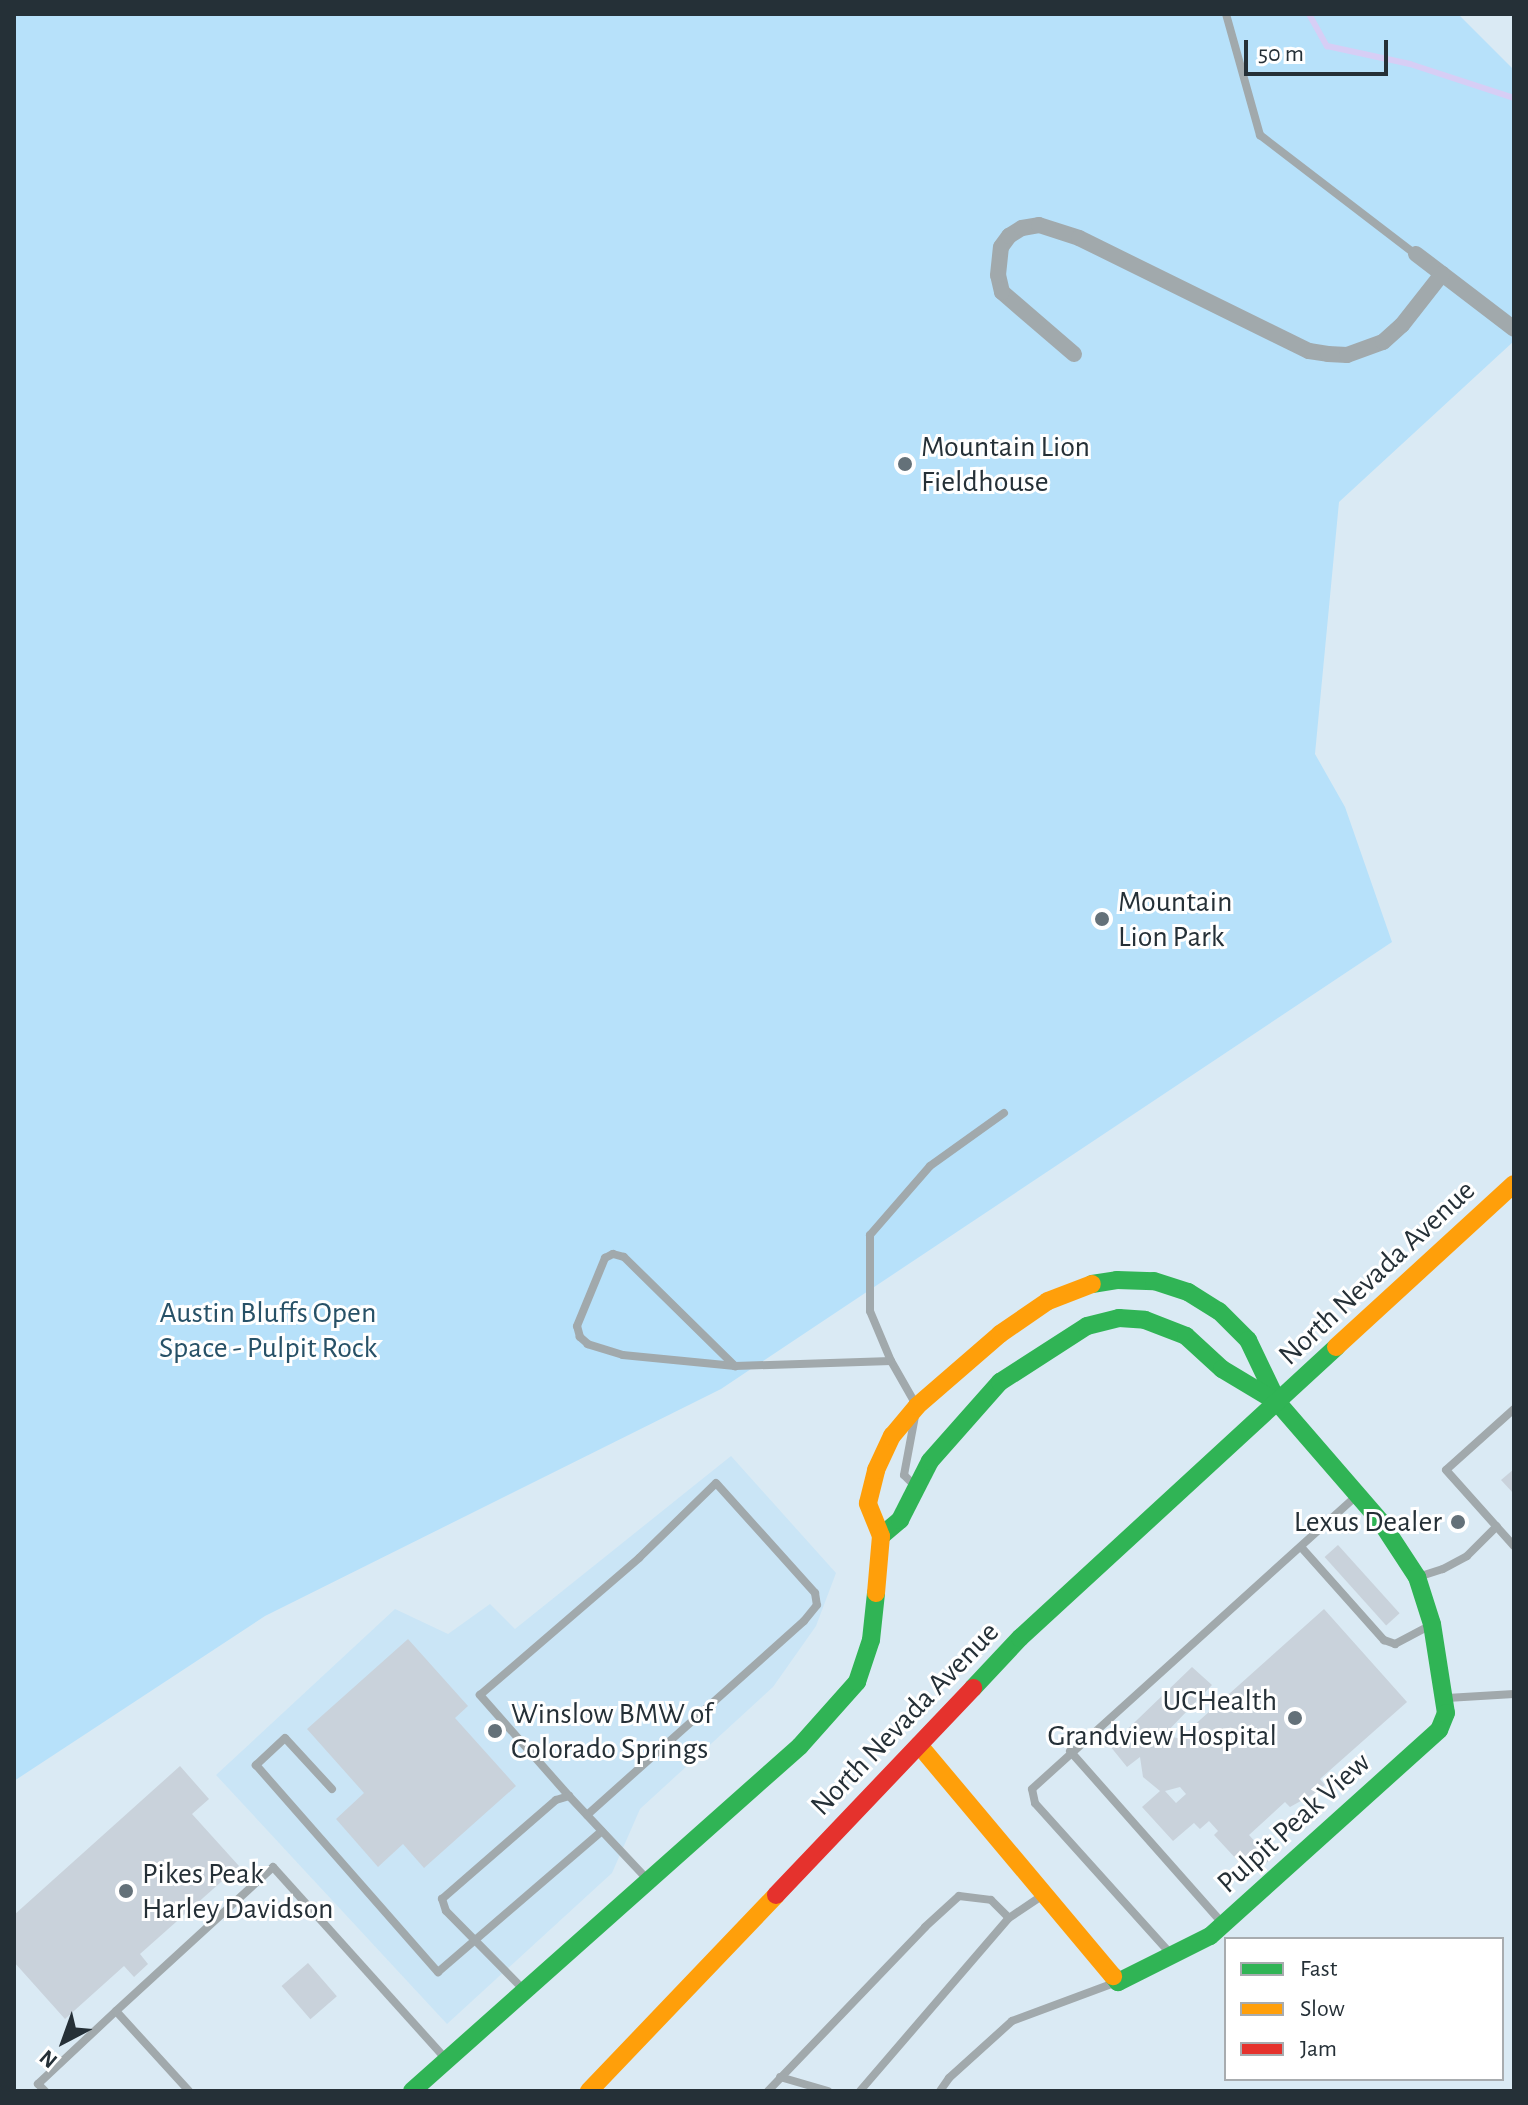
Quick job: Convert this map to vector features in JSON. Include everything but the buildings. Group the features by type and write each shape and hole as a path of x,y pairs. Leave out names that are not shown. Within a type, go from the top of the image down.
{"main road":[{"name":"North Nevada Avenue","path":"589,2091 1087,1573 1278,1403 1514,1184"},
{"name":"North Nevada Avenue","path":"412,2091 800,1746 857,1682 871,1640 881,1536 868,1503 876,1470 892,1436 917,1406 1000,1334 1048,1301 1083,1286 1117,1280 1154,1281 1188,1292 1219,1311 1248,1340 1278,1403"},
{"name":"North Nevada Avenue","path":"881,1536 900,1520 930,1461 1000,1382 1087,1326 1119,1318 1145,1320 1186,1336 1222,1369 1278,1403"},
{"name":"Pulpit Peak View","path":"1118,1982 1203,1941 1439,1730 1446,1713 1432,1624 1417,1577 1381,1522 1278,1403"},
{"path":"919,1745 1118,1982"}],"street":[{"path":"1074,354 1002,292 998,275 1001,247 1009,236 1022,228 1039,225 1079,238 1309,351 1328,354 1347,355 1383,342 1402,325 1442,274"},
{"path":"1416,254 1514,329"}],"lane":[{"path":"1226,14 1260,135 1416,254"},
{"path":"915,1486 904,1475 917,1406 891,1361 870,1311 870,1235 930,1166 1004,1113"},
{"path":"735,1366 624,1257 613,1254 605,1258 577,1326 580,1337 588,1344 623,1355 735,1366 891,1361"},
{"path":"1514,1409 1446,1470 1514,1546"},
{"path":"587,1815 804,1621 817,1605 815,1593 716,1483 639,1558 480,1695 569,1796 649,1881"},
{"path":"1172,1956 1035,1803 1032,1789 1070,1751 1357,1494"},
{"path":"1417,1577 1455,1563 1497,1526"},
{"path":"1301,1547 1384,1640 1395,1644 1432,1624"},
{"path":"1444,1699 1514,1694"},
{"path":"332,1789 285,1738 256,1765 438,1972 602,1831"},
{"path":"1070,1751 1223,1924"},
{"path":"524,1991 446,1911 442,1899 556,1800 569,1796"},
{"path":"45,2091 38,2084 273,1867 447,2060"},
{"path":"860,2091 1009,1918 1028,1909 1044,1894"},
{"path":"768,2091 925,1927 959,1896 991,1900 1009,1918"},
{"path":"940,2091 949,2078 1012,2021 1118,1982"},
{"path":"116,2011 189,2091"},
{"path":"780,2077 800,2087 828,2091"}],"shaded area":[{"name":"Winslow BMW of Colorado Springs","path":"731,1456 836,1573 816,1626 773,1687 640,1809 612,1873 447,2024 216,1775 395,1609 448,1634 490,1604 515,1629"}],"green space":[{"name":"Austin Bluffs Open Space - Pulpit Rock","path":"14,14 1458,14 1514,70 1514,341 1339,502 1315,754 1345,807 1392,942 721,1389 265,1616 14,1781"}],"waterway":[{"path":"1309,14 1327,46 1410,64 1514,98"}],"traffic: fast":[{"path":"1092,1284 1117,1280 1154,1281 1188,1292 1219,1311 1248,1340 1278,1403 1381,1522 1417,1577 1432,1624 1446,1713 1439,1730 1210,1936 1118,1982 1113,1976"},
{"path":"881,1536 900,1520 930,1461 1000,1382 1087,1326 1119,1318 1145,1320 1186,1336 1222,1369 1277,1402"},
{"path":"973,1688 1020,1638 1336,1347"},
{"path":"412,2091 800,1746 857,1682 871,1640 876,1593"}],"traffic: slow":[{"path":"1336,1347 1514,1184"},
{"path":"876,1593 881,1536 868,1503 876,1470 892,1436 917,1406 1000,1334 1048,1301 1092,1284"},
{"path":"919,1745 1113,1976"},
{"path":"589,2091 776,1895"}],"traffic: jam":[{"path":"776,1895 973,1688"}],"place":[{"name":"Mountain Lion Fieldhouse","path":"905,464"},
{"name":"Mountain Lion Park","path":"1102,919"},
{"name":"Lexus Dealer","path":"1458,1522"},
{"name":"UCHealth Grandview Hospital","path":"1295,1718"},
{"name":"Winslow BMW of Colorado Springs","path":"495,1731"},
{"name":"Pikes Peak Harley Davidson","path":"126,1891"}]}
